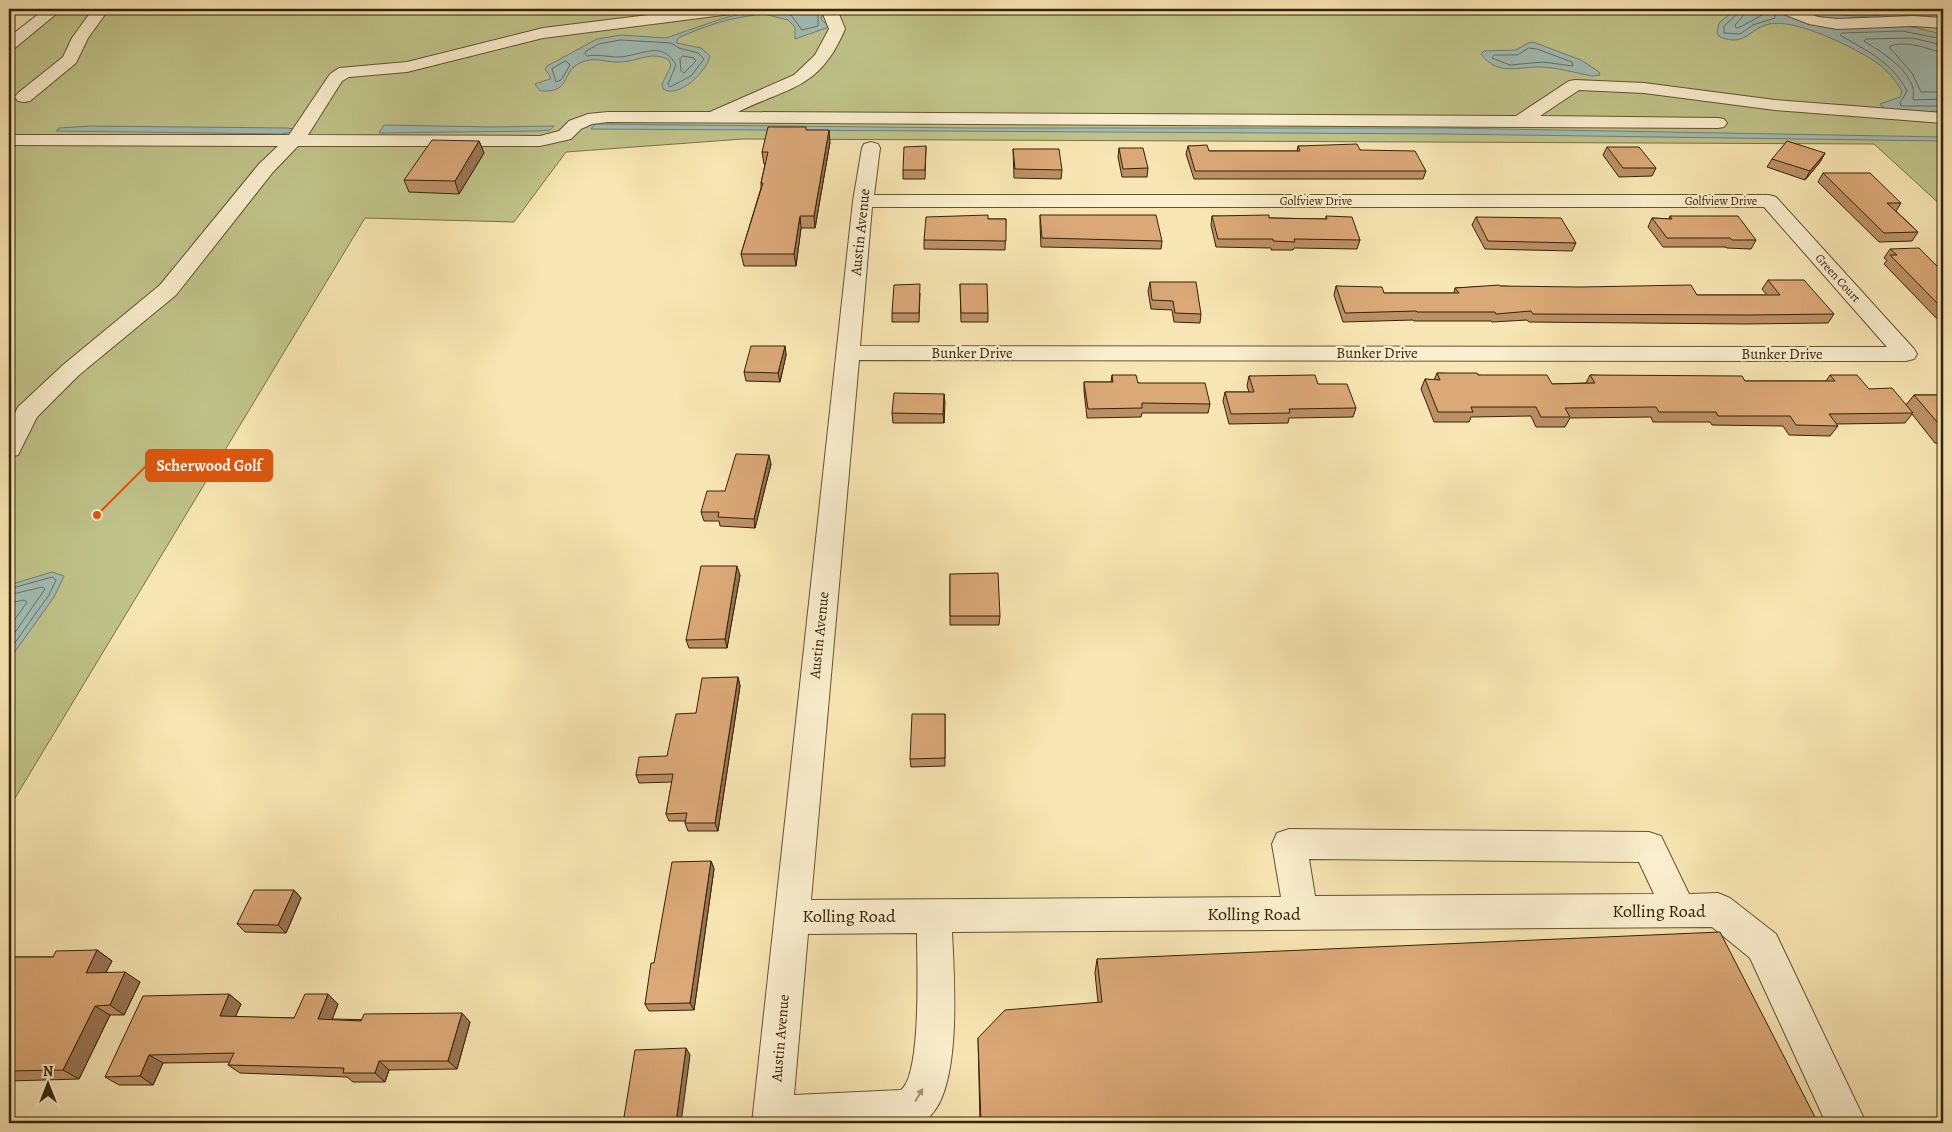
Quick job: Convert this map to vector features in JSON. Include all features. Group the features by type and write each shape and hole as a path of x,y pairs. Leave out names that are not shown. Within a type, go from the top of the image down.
{"street":[{"path":"9,45 54,9"},
{"path":"24,97 70,60 80,38 102,9"},
{"path":"9,449 27,413 71,370 168,290 266,168 300,134 336,78 345,72 407,67 543,33 730,9"},
{"path":"619,101 624,108 673,118 716,115 733,110 754,97 780,89 806,77 827,52 837,29 829,9"},
{"path":"1783,9 1815,21 1838,24 1913,20 1943,23"},
{"path":"1520,121 1575,85"},
{"path":"1547,86 1575,85 1644,88 1775,105 1943,118"},
{"path":"9,140 540,141 565,135 575,125 588,119 608,117 1718,123"},
{"name":"Austin Avenue","path":"772,1120 863,201 871,148"},
{"name":"Golfview Drive","path":"863,201 1769,201"},
{"name":"Green Court","path":"1769,201 1906,354"},
{"name":"Bunker Drive","path":"848,353 1906,354"},
{"path":"1301,913 1289,844 1649,847 1679,911"},
{"name":"Kolling Road","path":"791,917 1718,910 1763,946 1846,1123"},
{"path":"772,1120 905,1109 918,1100 931,1072 934,1046 934,916"}],"green space":[{"path":"61,9 1943,9 1943,207 1874,144 743,139 566,152 514,222 365,218 9,808 9,51"}],"water":[{"path":"821,9 823,13 821,19 829,27 795,39 795,27 788,20 764,14 766,11"},
{"path":"1736,9 1773,9 1787,14 1913,27 1941,34 1943,35 1943,111 1913,112 1885,110 1880,104 1900,97 1902,91 1886,71 1870,58 1842,43 1810,30 1781,23 1762,26 1741,39 1729,40 1720,37 1717,33 1719,23"},
{"path":"1795,9 1912,9 1910,14 1896,17 1851,20 1822,17"},
{"path":"755,12 756,15 717,23 689,33 677,40 677,43 701,48 710,56 704,69 698,76 677,90 669,91 663,89 662,84 671,66 669,60 656,56 627,62 584,61 573,68 557,89 540,91 535,84 550,79 545,69 547,66 597,39 621,35 666,38 724,18"},
{"path":"1533,42 1581,60 1599,72 1600,75 1592,76 1542,67 1502,68 1494,66 1481,54 1484,51 1516,50"},
{"path":"595,124 970,128 1445,128 1943,137 1943,141 1446,134 591,129"},
{"path":"384,125 554,126 550,130 539,131 379,133"},
{"path":"91,126 294,129 293,132 282,134 56,131 59,128"},
{"path":"52,572 64,576 54,597 9,660 9,585"}],"building":[{"path":"768,127 806,127 806,130 829,130 814,216 800,216 794,254 741,254 763,183 761,183 768,152 762,152"},
{"path":"432,140 479,141 455,181 404,180"},
{"path":"1787,141 1825,153 1810,171 1772,159"},
{"path":"1357,144 1360,150 1415,151 1426,171 1195,171 1188,146 1207,145 1209,151 1300,151 1298,146"},
{"path":"926,146 925,170 903,170 904,147"},
{"path":"1607,147 1639,147 1656,168 1623,168"},
{"path":"1119,148 1143,148 1148,168 1123,169"},
{"path":"1013,149 1059,149 1062,170 1015,169"},
{"path":"1823,173 1870,173 1901,203 1887,203 1918,232 1884,233"},
{"path":"988,215 988,219 1006,219 1006,241 924,240 926,217"},
{"path":"1040,215 1156,215 1162,241 1042,238"},
{"path":"1269,215 1269,218 1327,219 1326,216 1352,217 1360,240 1294,239 1295,242 1273,241 1273,239 1218,239 1212,216"},
{"path":"1670,216 1738,216 1756,240 1667,238 1652,218 1672,219"},
{"path":"1476,217 1561,218 1576,243 1488,241"},
{"path":"1919,248 1943,272 1943,309 1890,255 1897,255 1890,249"},
{"path":"1768,280 1804,280 1834,314 1533,314 1531,311 1496,314 1495,312 1416,311 1345,313 1336,286 1382,287 1384,293 1459,293 1455,288 1499,285 1580,287 1691,285 1697,295 1780,295"},
{"path":"1150,282 1196,282 1201,314 1175,313 1173,301 1152,300"},
{"path":"920,284 919,313 892,313 894,285"},
{"path":"960,284 987,284 988,313 961,313"},
{"path":"751,346 785,346 778,373 744,372"},
{"path":"1437,373 1547,375 1552,384 1595,383 1590,375 1742,376 1745,381 1835,381 1830,375 1857,375 1869,389 1892,388 1913,413 1829,414 1838,426 1796,425 1790,416 1718,416 1716,412 1659,412 1656,407 1565,408 1570,417 1541,417 1536,407 1471,407 1473,412 1438,412 1425,379 1440,380"},
{"path":"1112,375 1136,375 1138,383 1205,383 1210,404 1142,403 1142,408 1088,409 1084,382 1113,382"},
{"path":"1315,375 1318,384 1347,384 1356,408 1289,409 1290,413 1231,414 1225,392 1254,392 1249,376"},
{"path":"894,393 944,394 943,414 892,413"},
{"path":"1914,395 1943,395 1943,429"},
{"path":"736,454 769,455 754,519 718,517 719,512 701,512 707,491 725,491"},
{"path":"701,566 737,566 725,639 686,640"},
{"path":"998,573 1000,616 950,616 950,574"},
{"path":"738,677 715,823 685,823 687,813 666,814 673,774 636,775 639,757 667,756 676,714 696,713 702,678"},
{"path":"912,714 945,714 945,758 910,759"},
{"path":"711,861 690,1003 645,1004 651,963 654,963 672,862"},
{"path":"254,890 294,890 278,925 237,924"},
{"path":"1720,932 1818,1123 981,1123 978,1038 1005,1010 1102,1002 1097,959"},
{"path":"97,950 86,973 125,972 110,1005 95,1006 63,1070 9,1071 9,957 53,957 56,951"},
{"path":"229,994 220,1016 294,1018 305,994 328,994 318,1019 361,1021 364,1014 462,1013 448,1061 379,1061 375,1073 343,1073 344,1068 228,1065 234,1053 149,1055 140,1076 105,1077 143,996"},
{"path":"686,1048 676,1123 623,1123 635,1050"}],"place":[{"name":"Scherwood Golf","path":"97,515"}]}
